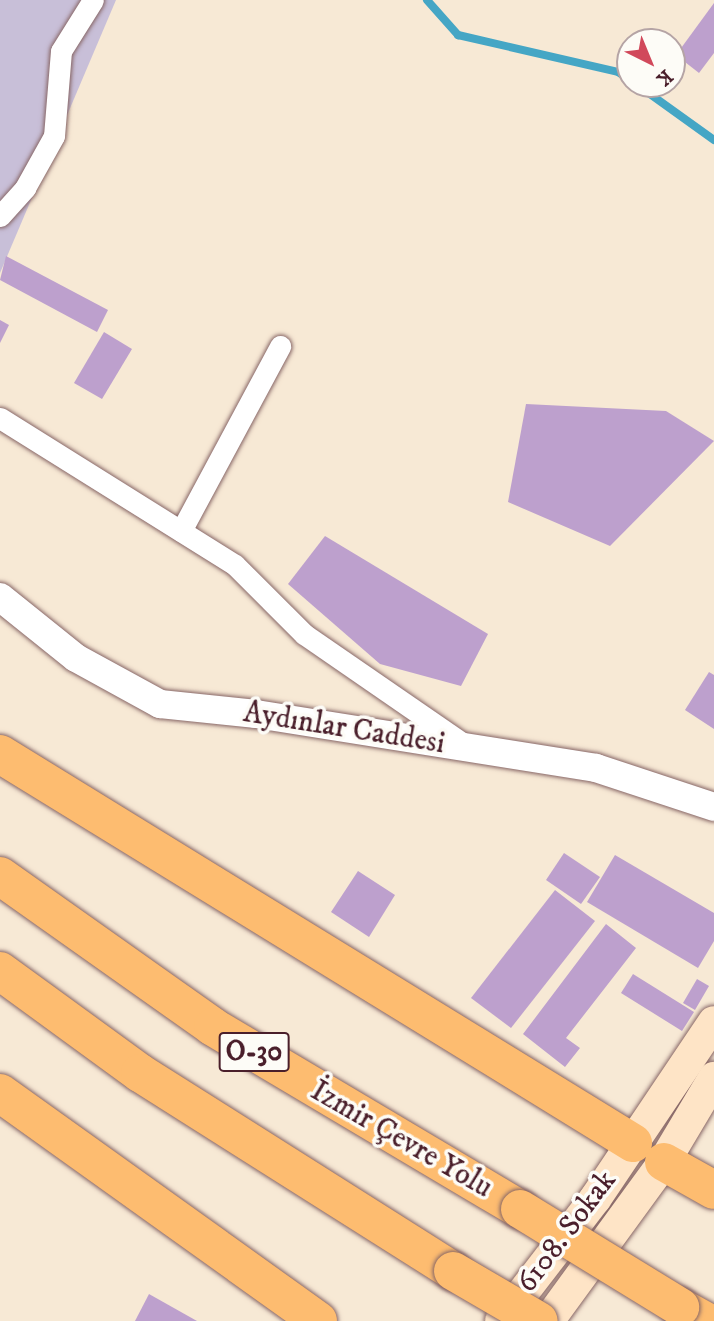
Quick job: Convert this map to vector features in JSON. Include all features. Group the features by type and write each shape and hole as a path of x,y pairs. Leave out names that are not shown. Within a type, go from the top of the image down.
{"highway":[{"path":"0,754 648,1153 714,1190"},
{"name":"İzmir Çevre Yolu","path":"0,876 212,1027 693,1314"},
{"name":"O-30","path":"0,971 140,1073 453,1271 539,1321"},
{"path":"0,1093 318,1321"}],"main road":[{"path":"648,1153 714,1022"},
{"path":"648,1153 714,1078"},
{"name":"6108. Sokak","path":"501,1321 648,1153"},
{"name":"6108. Sokak","path":"548,1321 648,1153"}],"street":[{"path":"0,216 25,188 54,136 61,51 93,0"},
{"path":"181,531 280,346"},
{"path":"0,418 235,565 304,634 470,748"},
{"name":"Aydınlar Caddesi","path":"0,597 76,658 160,704 256,714 596,768 714,807"}],"shaded area":[{"path":"0,0 116,0 0,273"}],"building":[{"path":"714,3 714,53 699,73 686,63 686,41"},
{"path":"6,256 108,310 97,332 0,280"},
{"path":"0,320 9,325 0,343"},
{"path":"104,332 132,349 102,399 74,383"},
{"path":"526,404 666,411 714,441 610,546 508,502"},
{"path":"325,536 488,634 461,686 380,664 288,584"},
{"path":"709,672 714,675 714,729 685,710"},
{"path":"564,853 600,877 581,904 546,880"},
{"path":"615,855 714,913 714,941 698,968 587,902"},
{"path":"358,871 395,895 369,937 331,912"},
{"path":"555,890 595,921 511,1028 471,998"},
{"path":"606,924 636,948 566,1038 580,1048 565,1067 523,1034"},
{"path":"633,974 694,1012 682,1031 621,993"},
{"path":"697,979 709,986 695,1010 683,1003"},
{"path":"149,1294 197,1321 135,1321"}],"waterway":[{"path":"427,0 458,35 616,72"},
{"path":"656,98 714,140"}]}
